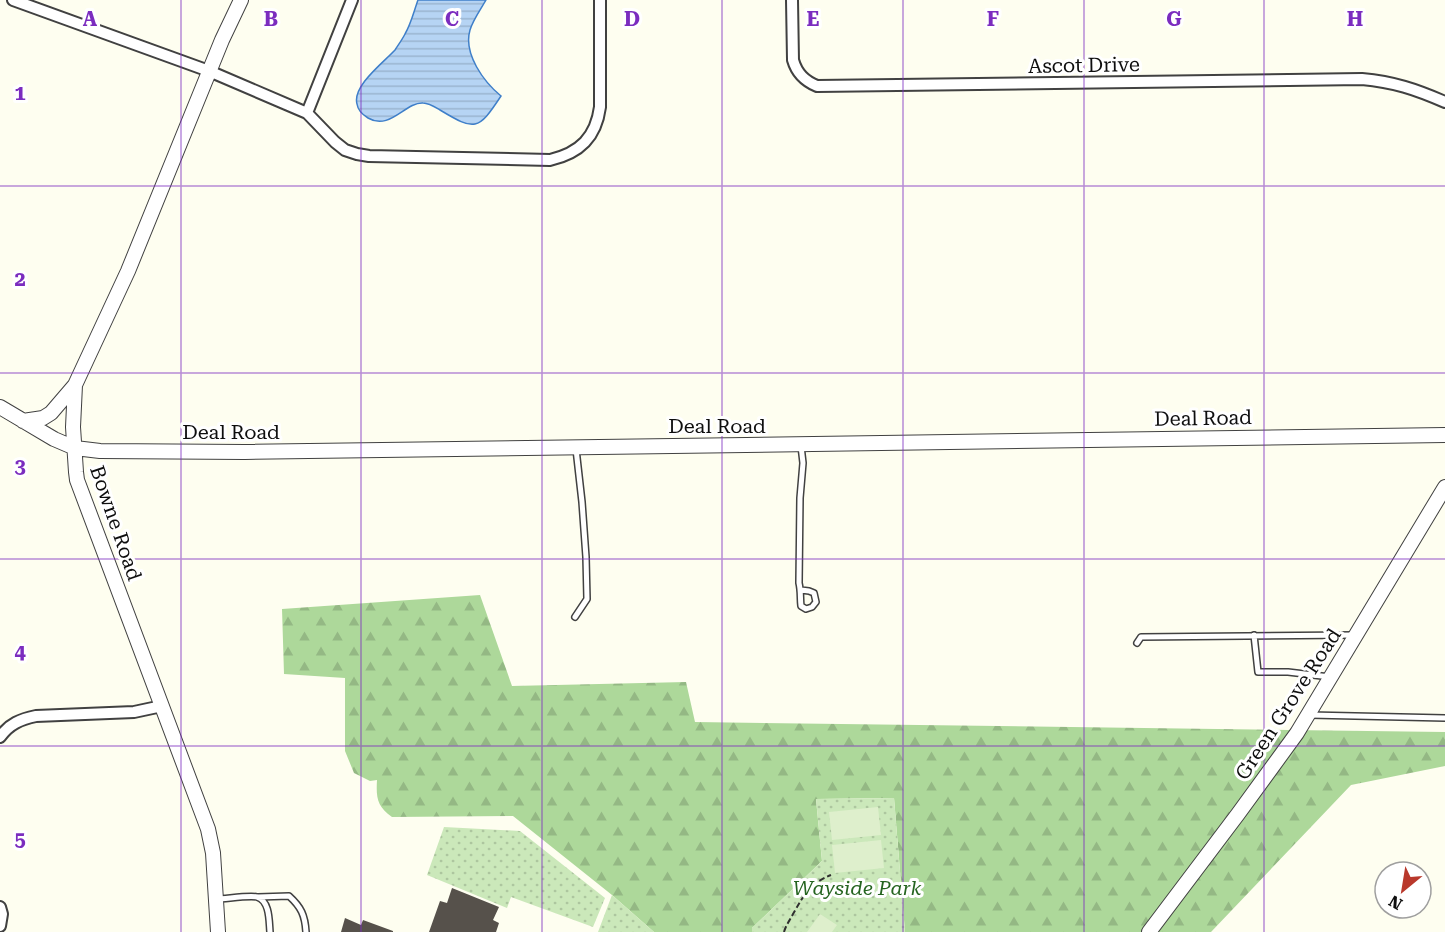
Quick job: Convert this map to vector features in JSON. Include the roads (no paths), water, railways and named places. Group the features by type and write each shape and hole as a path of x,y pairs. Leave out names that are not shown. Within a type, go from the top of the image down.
{"street":[{"path":"13,0 209,71 307,113 335,142 345,150 357,154 550,160 569,154 580,147 594,130 598,118 600,107 600,0"},
{"name":"Bowne Road","path":"218,932 213,853 208,829 77,480 73,427 75,385 128,271 209,71 241,0"},
{"path":"307,113 352,0"},
{"name":"Ascot Drive","path":"792,0 793,60 803,78 817,86 1362,79 1401,85 1445,102"},
{"path":"23,421 43,418 51,413 75,385"},
{"name":"Deal Road","path":"0,407 54,439 75,448 100,451 245,452 1445,435"},
{"name":"Green Grove Road","path":"1149,932 1238,814 1308,715 1445,488"},
{"path":"0,737 3,731 12,724 36,716 134,712 162,706"},
{"path":"0,908 2,914 0,926"}],"lane":[{"path":"801,444 803,463 798,546 798,583 801,590"},
{"path":"575,617 587,599 582,502 576,447"},
{"path":"1254,635 1258,672 1288,672 1331,677"},
{"path":"1137,643 1141,637 1356,635"},
{"path":"1308,715 1445,717"},
{"path":"216,899 289,896 299,905 306,932"},
{"path":"256,897 269,914 270,932"}],"water":[{"path":"418,0 486,0 470,30 470,48 476,67 501,96 487,116 475,124 461,122 425,103 416,104 383,121 368,118 358,109 359,90 370,75 395,50 409,26"}],"park label":[{"name":"Wayside Park","path":"857,888"}]}
